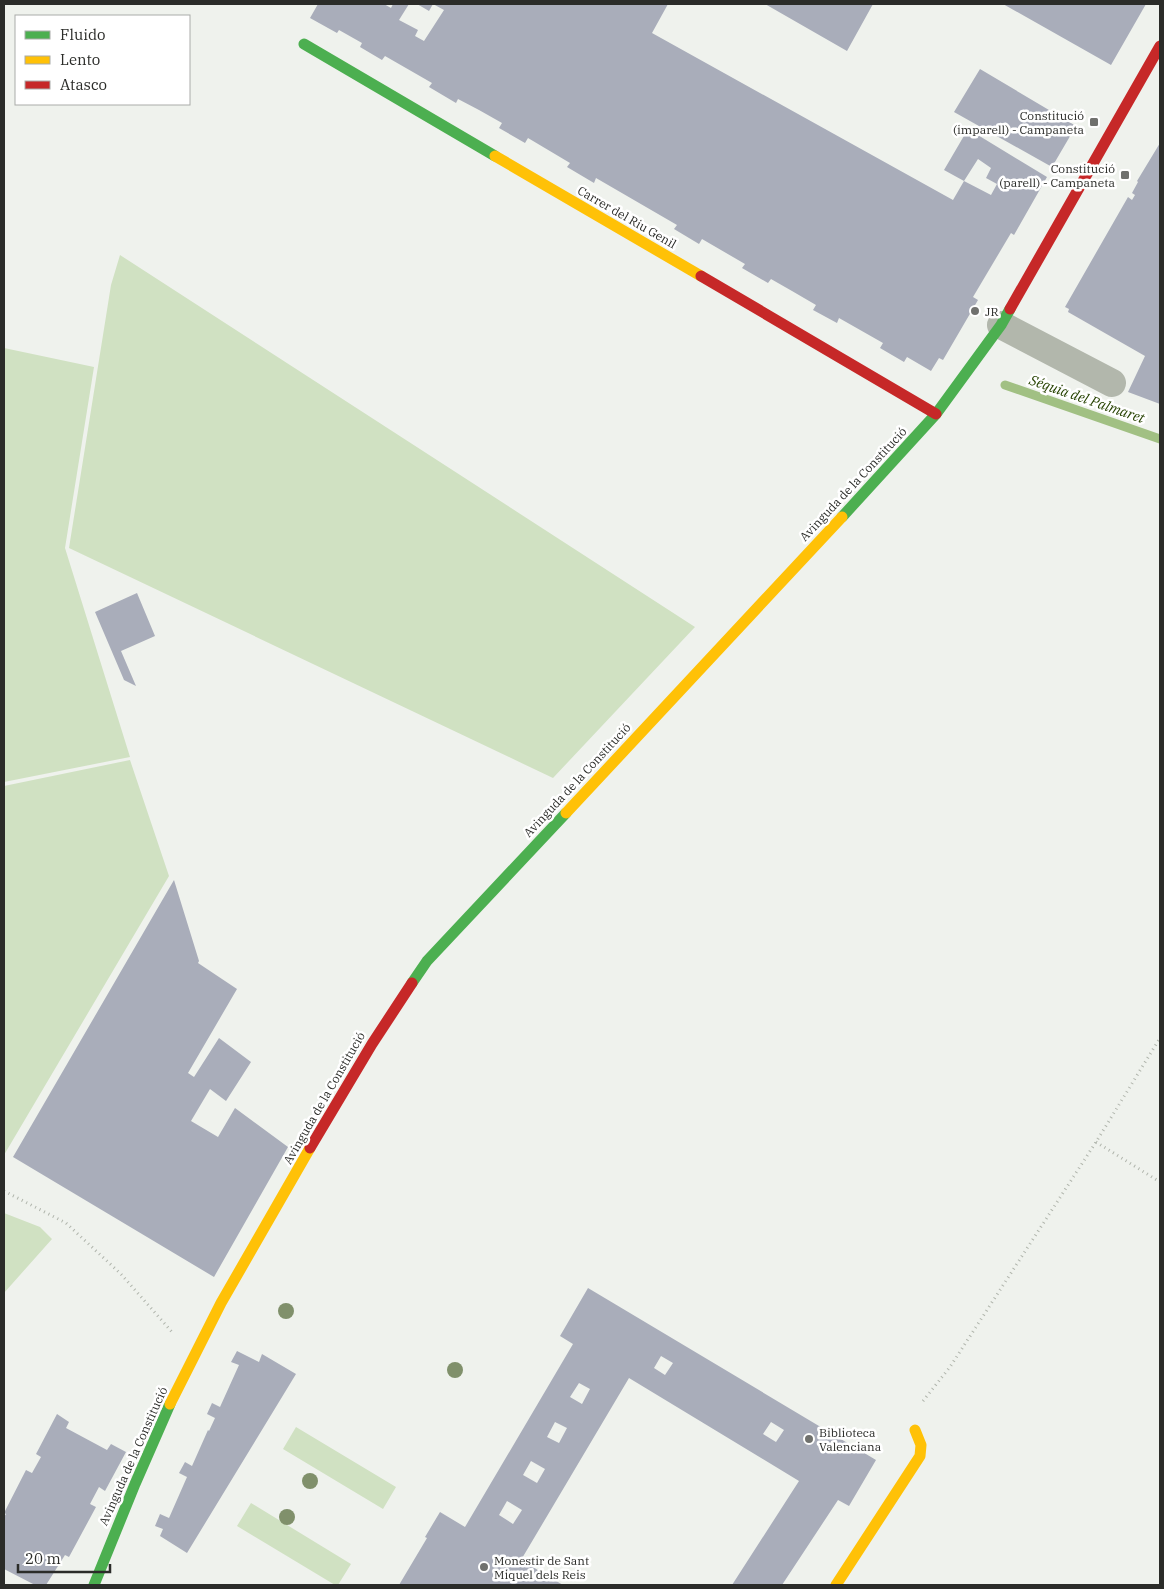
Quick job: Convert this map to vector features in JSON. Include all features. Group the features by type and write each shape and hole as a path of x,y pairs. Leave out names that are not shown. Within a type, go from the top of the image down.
{"main road":[{"name":"Carrer del Riu Genil","path":"304,44 936,414"},
{"name":"Avinguda de la Constitució","path":"94,1585 148,1452 221,1303 393,1009 427,961 936,414 1001,326 1160,46"},
{"path":"836,1585 920,1456 921,1445 915,1430"}],"street":[{"path":"1001,326 1112,384"}],"path":[{"path":"915,1430 913,1415 950,1367 1096,1142 1160,1038"},
{"path":"1096,1142 1160,1182"},
{"path":"4,1191 66,1223 122,1274 170,1331 197,1350"}],"green space":[{"path":"120,255 695,627 553,778 69,548 111,285"},
{"path":"4,348 94,367 65,548 130,757 4,782"},
{"path":"130,760 169,876 4,1155 4,786"},
{"path":"4,1213 40,1227 52,1239 4,1293"},
{"path":"296,1427 396,1487 383,1509 283,1449"},
{"path":"251,1503 351,1564 338,1585 335,1585 237,1526"}],"building":[{"path":"318,4 384,4 391,8 393,4 409,4 399,20 418,30 415,36 424,41 444,10 433,4 668,4 652,33 953,200 964,181 944,170 968,129 1047,177 1014,235 1011,233 973,297 978,300 943,360 939,358 931,371 907,357 904,362 880,348 883,343 839,318 837,323 813,310 816,305 792,291 771,279 768,283 742,268 745,264 702,239 699,244 674,229 677,225 596,178 594,183 567,167 570,163 528,138 525,143 499,128 502,123 458,99 456,103 429,87 432,83 385,56 382,60 360,47 362,43 339,30 337,33 310,18","holes":["978,159 991,168 986,178 997,184 991,195 964,181"]},
{"path":"417,4 433,4 429,11"},
{"path":"765,4 873,4 847,51"},
{"path":"1003,4 1146,4 1111,65"},
{"path":"980,69 1076,126 1052,167 954,112"},
{"path":"1160,143 1160,404 1128,392 1145,356 1068,312 1069,309 1065,307 1128,197 1132,200 1135,195 1132,193 1137,181"},
{"path":"137,593 155,636 121,651 136,686 124,680 95,612"},
{"path":"174,880 199,961 198,963 237,989 188,1073 194,1077 219,1038 251,1062 226,1101 210,1089 191,1121 218,1137 235,1108 288,1147 214,1277 13,1157"},
{"name":"Biblioteca Valenciana","path":"588,1288 876,1460 849,1506 838,1500 782,1585 732,1585 799,1481 629,1378 521,1560 563,1585 399,1585 440,1512 465,1527 573,1344 560,1336","holes":["661,1356 673,1363 665,1375 654,1368","579,1383 590,1389 582,1404 570,1397","555,1422 567,1428 559,1443 547,1437","771,1422 784,1430 776,1442 763,1434","531,1461 545,1469 537,1483 523,1475","507,1501 522,1510 513,1524 499,1515"]},
{"path":"237,1351 259,1362 262,1354 296,1374 187,1553 160,1536 163,1529 155,1526 160,1514 169,1518 187,1477 179,1473 185,1462 192,1466 209,1431 215,1418 207,1414 212,1403 220,1407 239,1365 231,1362"},
{"path":"57,1414 69,1422 66,1428 107,1450 111,1444 126,1452 105,1491 99,1487 90,1504 96,1507 69,1557 65,1555 46,1585 35,1585 4,1569 4,1517 6,1514 4,1513 26,1470 32,1473 41,1457 36,1454"}],"waterway":[{"name":"Séquia del Palmaret","path":"1005,385 1160,439"}],"traffic: fast":[{"path":"304,44 495,156"},
{"path":"842,517 936,414 1001,325 1010,309"},
{"path":"412,983 427,961 566,813"},
{"path":"94,1585 170,1404"}],"traffic: slow":[{"path":"495,156 701,276"},
{"path":"566,813 842,517"},
{"path":"170,1404 221,1303 310,1148"},
{"path":"836,1585 920,1456 921,1445 915,1430"}],"traffic: jam":[{"path":"1010,309 1160,46"},
{"path":"701,276 936,414"},
{"path":"310,1148 372,1044 412,983"}],"place":[{"name":"Constitució (imparell) - Campaneta","path":"1094,122"},
{"name":"Constitució (parell) - Campaneta","path":"1125,175"},
{"name":"JR","path":"975,311"},
{"name":"Biblioteca Valenciana","path":"809,1439"},
{"name":"Monestir de Sant Miquel dels Reis","path":"484,1567"}]}
